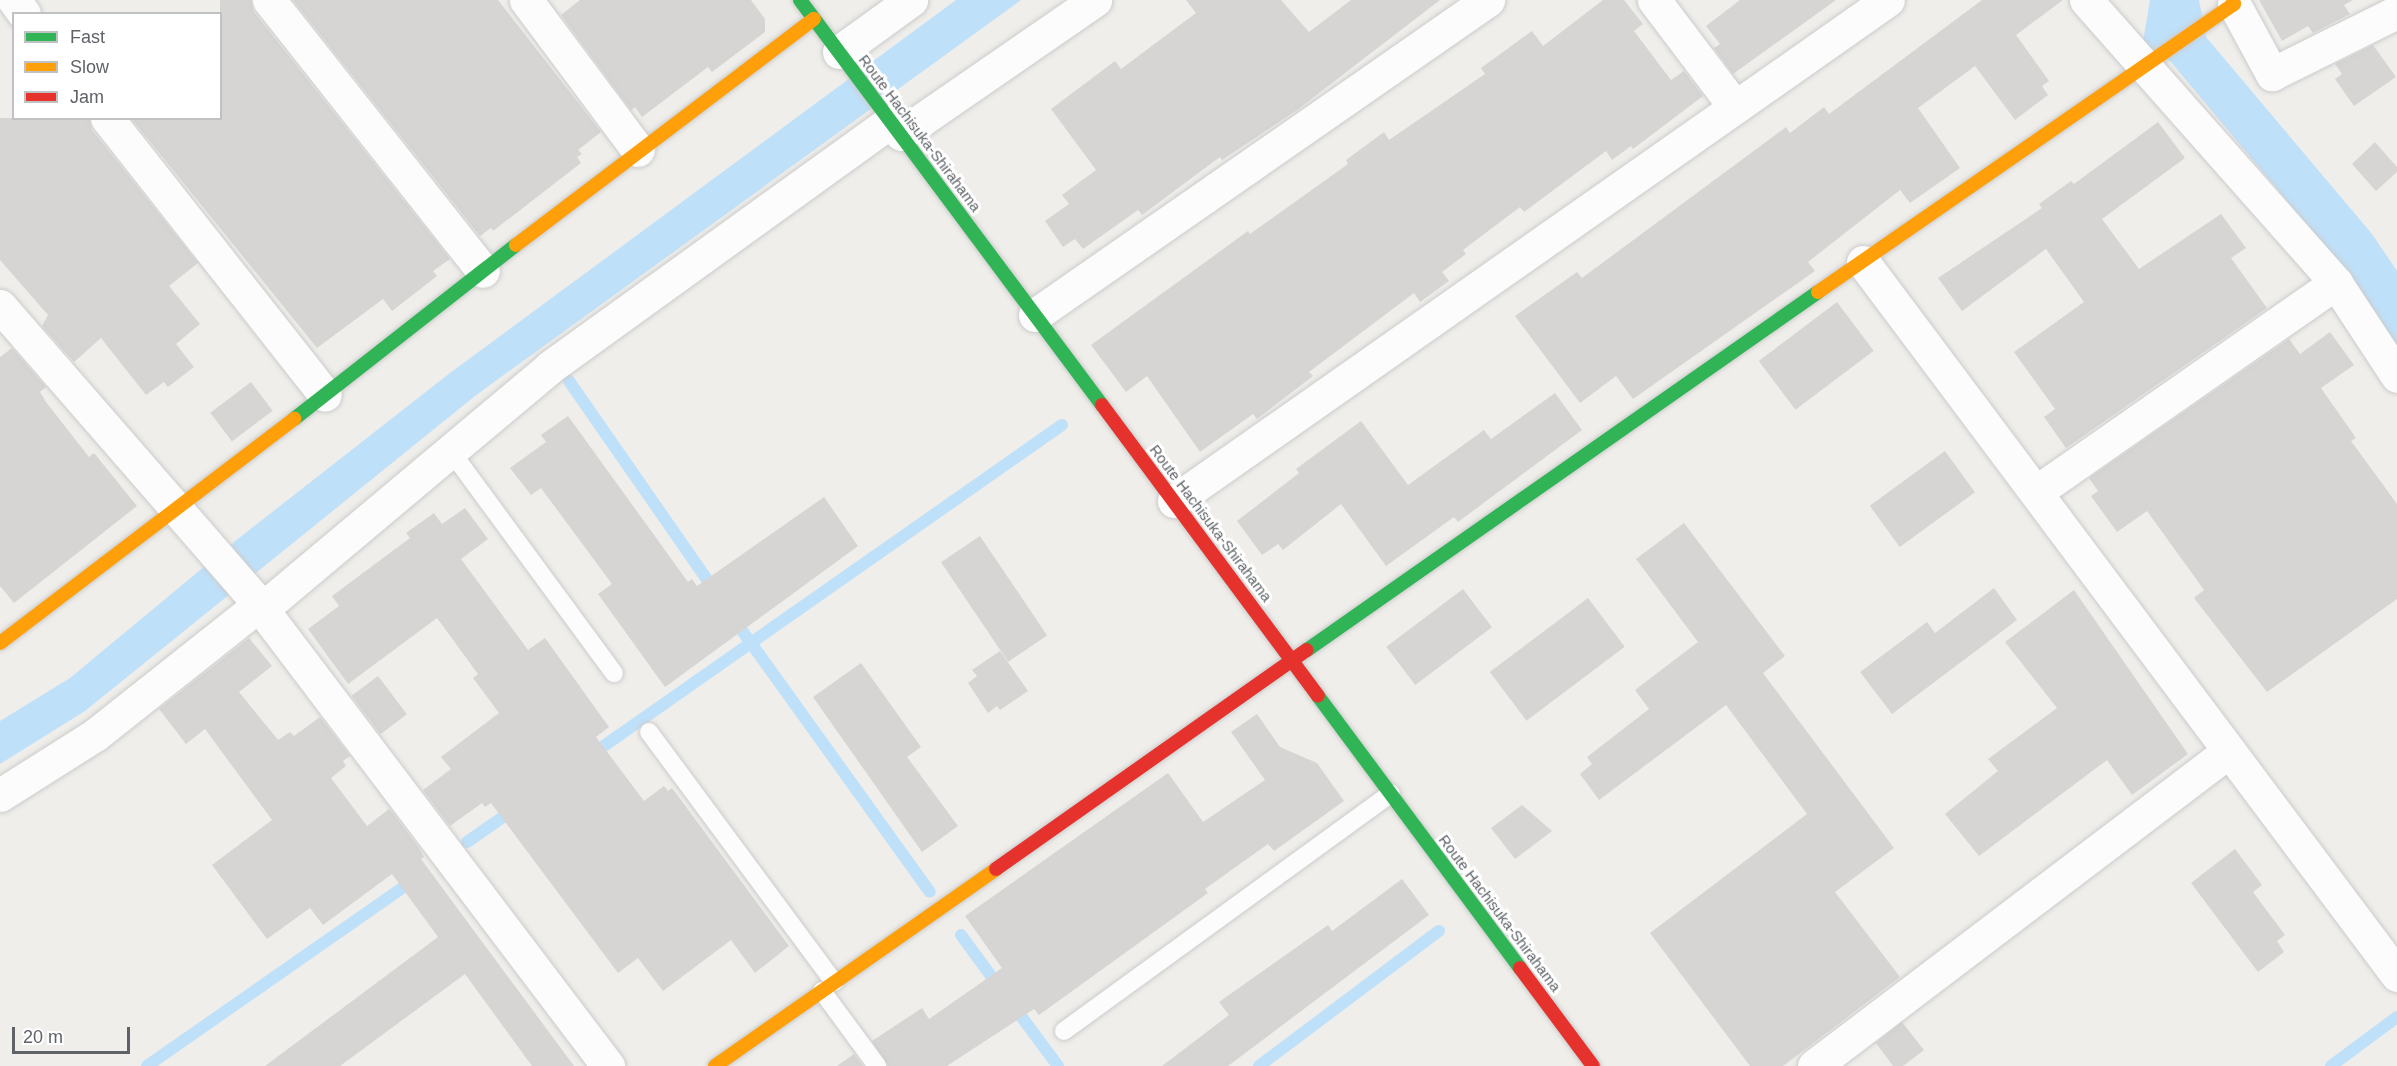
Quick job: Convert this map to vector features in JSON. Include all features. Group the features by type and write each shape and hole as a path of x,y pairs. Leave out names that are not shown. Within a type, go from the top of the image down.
{"street":[{"path":"269,0 483,271"},
{"path":"526,0 638,150"},
{"name":"Route Hachisuka-Shirahama","path":"800,0 1593,1066"},
{"path":"843,57 911,0"},
{"path":"0,795 95,735 550,367 892,123 1095,0"},
{"path":"1035,315 1488,0"},
{"path":"1654,0 1735,107"},
{"path":"1174,501 1888,0"},
{"path":"2086,0 2147,61 2336,283 2397,376"},
{"path":"715,1066 1294,662 2147,61 2229,6 2271,74 2397,12"},
{"path":"4,632 178,510 638,150 814,19"},
{"path":"109,120 325,395"},
{"path":"1863,262 2397,975"},
{"path":"2036,492 2336,283"},
{"path":"0,306 258,603 608,1066"},
{"path":"1814,1066 2229,751"}],"lane":[{"path":"450,450 614,673"},
{"path":"649,732 828,987 877,1066"},
{"path":"1064,1031 1391,793"}],"water":[{"path":"956,0 1021,0 475,396 85,711 0,764 0,721 70,678 234,542 450,373"},
{"path":"2150,0 2199,0 2206,37 2372,234 2397,271 2397,348 2338,262 2171,62 2143,42"}],"building":[{"path":"220,0 251,0 254,12 450,259 433,271 437,276 392,311 383,299 317,348 133,120 222,120 222,12 220,12"},
{"path":"293,0 498,0 601,132 578,150 582,154 577,157 581,163 493,231 491,228 480,236"},
{"path":"580,0 751,0 765,19 765,32 712,72 708,67 642,117 635,107 631,110 561,15"},
{"path":"1186,0 1281,0 1309,32 1351,0 1440,0 1297,110 1222,160 1220,157 1142,215 1138,210 1083,249 1075,239 1063,247 1045,221 1069,204 1062,195 1096,170 1051,109 1115,61 1121,69 1196,13"},
{"path":"1603,0 1624,0 1643,24 1634,31 1671,80 1684,71 1703,96 1633,149 1631,146 1612,160 1606,151 1524,212 1520,207 1463,250 1466,254 1442,272 1449,281 1420,302 1414,293 1309,372 1313,376 1257,419 1253,414 1200,452 1147,376 1126,392 1091,345 1248,231 1250,234 1348,164 1346,160 1384,132 1389,140 1485,74 1481,68 1532,31 1543,46"},
{"path":"1740,0 1836,0 1733,74 1714,48 1720,44 1706,26"},
{"path":"1982,0 2063,0 2016,35 2049,81 2042,86 2048,95 2015,120 1975,66 1918,108 1960,168 1910,203 1900,190 1808,262 1815,271 1633,399 1616,376 1580,403 1515,316 1577,272 1582,278 1786,127 1790,133 1824,107 1829,114"},
{"path":"2259,0 2353,0 2344,5 2350,14 2313,33 2308,26 2282,41"},
{"path":"2373,45 2396,77 2354,106 2335,79 2342,74 2335,64"},
{"path":"0,118 90,120 92,130 198,263 169,286 200,324 176,344 194,367 168,387 164,382 146,395 101,338 74,362 42,326 48,315 0,260"},
{"path":"2158,122 2185,158 2102,219 2139,269 2221,214 2246,248 2231,258 2267,308 2066,448 2044,417 2055,409 2014,352 2084,302 2046,249 1962,311 1938,278 2042,208 2039,204 2071,181 2074,184"},
{"path":"2375,142 2397,167 2397,172 2376,191 2352,164"},
{"path":"1837,302 1874,351 1795,410 1759,361"},
{"path":"2330,332 2354,365 2321,388 2356,438 2351,441 2397,504 2397,599 2267,692 2194,598 2204,590 2147,511 2117,532 2091,496 2098,491 2089,478 2289,339 2300,354"},
{"path":"12,348 46,387 40,392 46,402 89,457 94,453 137,506 14,603 0,586 0,357"},
{"path":"251,382 273,411 232,441 210,413"},
{"path":"1555,393 1582,430 1458,522 1454,517 1386,566 1341,504 1283,550 1278,544 1262,555 1237,521 1299,473 1296,469 1361,421 1408,485 1484,430 1491,439"},
{"path":"568,416 688,582 692,579 697,586 824,497 858,546 665,687 598,594 612,584 541,488 531,495 510,468 546,442 541,435"},
{"path":"1945,451 1975,492 1900,547 1870,506"},
{"path":"465,508 488,539 461,559 528,650 545,638 609,727 596,737 644,801 664,786 668,791 672,788 789,946 755,973 731,940 663,991 638,958 618,973 491,803 485,807 482,803 450,826 423,790 451,769 441,757 499,713 473,678 478,674 437,618 348,684 308,629 339,606 332,596 410,538 406,533 434,513 442,524"},
{"path":"1684,523 1785,656 1763,673 1894,848 1835,892 1900,977 1783,1066 1750,1066 1650,933 1807,814 1726,705 1599,800 1580,774 1592,764 1587,757 1649,709 1635,690 1698,642 1636,559"},
{"path":"980,536 1047,635 1008,662 941,562"},
{"path":"1994,588 2017,620 1892,714 1860,672 1927,622 1935,633"},
{"path":"1463,589 1492,627 1415,685 1386,647"},
{"path":"2074,590 2188,754 2132,795 2107,760 1979,856 1945,814 1998,771 1988,759 2057,708 2005,642"},
{"path":"1588,598 1625,647 1526,721 1490,672"},
{"path":"249,638 272,666 239,692 278,740 290,732 294,736 320,717 350,756 343,761 346,766 331,778 367,826 389,809 393,813 419,848 424,857 421,859 574,1066 532,1066 465,974 340,1066 265,1066 438,937 392,874 323,925 310,908 267,939 212,865 272,820 205,729 186,744 159,709"},
{"path":"1000,651 1028,691 1000,710 997,706 988,713 968,683 977,676 972,670"},
{"path":"861,663 921,747 907,757 958,826 922,852 813,697"},
{"path":"378,676 407,714 381,734 352,696"},
{"path":"1257,714 1280,747 1317,763 1344,801 1274,851 1268,844 1205,889 1208,893 1039,1015 1034,1009 947,1066 888,1066 872,1041 922,1008 929,1019 1002,968 965,916 1168,773 1203,822 1265,780 1231,732"},
{"path":"1522,805 1552,831 1515,859 1491,828"},
{"path":"2235,849 2262,885 2253,892 2285,935 2277,941 2284,952 2258,972 2191,883"},
{"path":"1402,879 1429,915 1228,1066 1162,1066 1229,1015 1219,1002 1328,925 1332,931"},
{"path":"1902,1022 1924,1050 1903,1066 1893,1066 1876,1043"},
{"path":"854,1054 863,1066 837,1066"}],"waterway":[{"path":"569,381 715,591"},
{"path":"591,755 1062,425"},
{"path":"733,618 930,892"},
{"path":"467,842 516,808"},
{"path":"147,1066 414,880"},
{"path":"1259,1066 1439,931"},
{"path":"961,935 1000,988"},
{"path":"1012,1004 1058,1066"},
{"path":"2331,1066 2397,1017"}],"traffic: fast":[{"path":"800,0 1102,405"},
{"path":"294,419 516,245"},
{"path":"1307,650 1818,292"},
{"path":"1318,696 1520,968"}],"traffic: slow":[{"path":"1818,292 2234,4 2233,0"},
{"path":"516,245 814,19"},
{"path":"0,643 294,419"},
{"path":"715,1066 996,869"}],"traffic: jam":[{"path":"1102,405 1318,696"},
{"path":"996,869 1307,650"},
{"path":"1520,968 1593,1066"}]}
